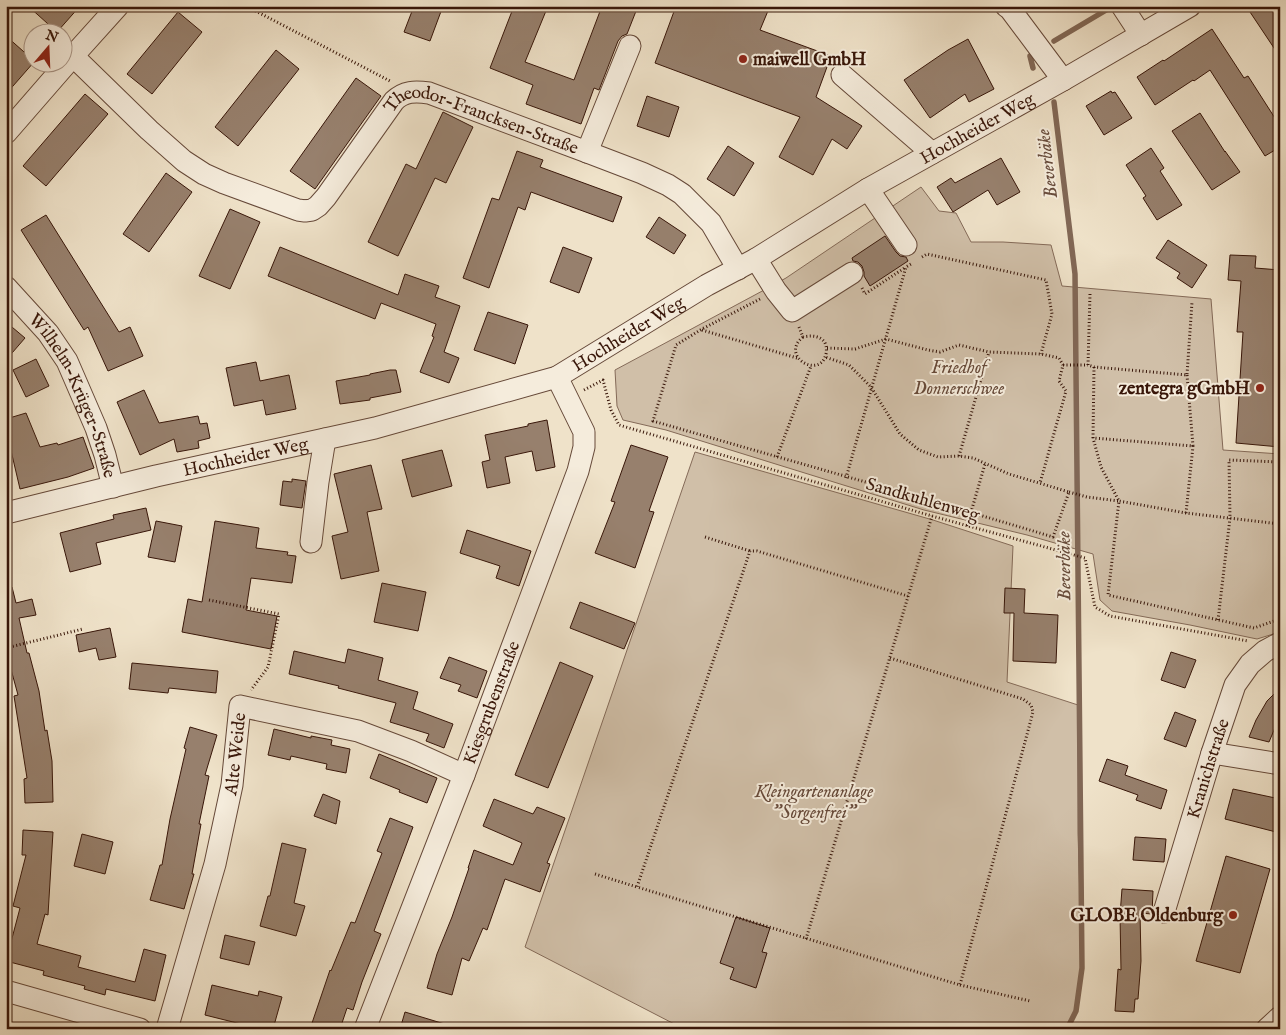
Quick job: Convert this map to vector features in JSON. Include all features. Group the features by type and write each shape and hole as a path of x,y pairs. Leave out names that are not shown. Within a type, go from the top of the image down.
{"street":[{"path":"6,133 118,6"},
{"path":"1006,6 1063,80"},
{"name":"Hochheider Weg","path":"6,513 112,487 375,428 557,377 707,286 747,264 868,189 1063,80 1190,6"},
{"path":"1122,7 1141,35"},
{"path":"587,152 630,46"},
{"name":"Theodor-Francksen-Straße","path":"73,56 149,130 184,161 204,174 224,183 305,211 312,210 326,197 398,97 411,92 429,93 642,173 668,185 682,194 711,223 747,264 776,291 792,311"},
{"path":"842,75 932,152"},
{"path":"868,189 906,245"},
{"path":"792,311 852,273"},
{"name":"Wilhelm-Krüger-Straße","path":"6,287 48,333 67,362 96,428 105,455 112,487"},
{"name":"Kiesgrubenstraße","path":"365,1029 464,775 578,472 584,447 584,432 557,377"},
{"path":"311,542 325,439"},
{"name":"Kranichstraße","path":"1164,912 1212,753 1235,685 1250,664 1272,647"},
{"name":"Alte Weide","path":"167,1029 215,864 232,785 240,706 358,731 412,751 464,775"},
{"path":"1212,753 1280,764"},
{"path":"6,990 140,1029"},
{"path":"1267,1029 1280,1018"}],"path":[{"path":"246,6 411,92"},
{"path":"852,273 865,294 927,254 1046,280 1052,314 1041,354"},
{"path":"846,478 906,267"},
{"path":"776,291 676,345 653,421 1053,537 1069,492"},
{"path":"1088,366 1090,294"},
{"path":"1186,513 1193,446 1187,375 1192,302"},
{"path":"792,311 804,337"},
{"path":"702,330 798,358 803,363 811,366 820,363 826,357 827,348 822,339 813,335 804,337 800,340 796,350 798,358"},
{"path":"827,348 855,349 886,339 940,352 959,346 989,352 1041,354 1059,358 1062,365 1059,381 1066,391 1040,483"},
{"path":"959,456 989,352"},
{"path":"826,357 849,365 871,387 900,434 919,450 938,457 959,456 973,458 1008,474 1087,497 1186,513 1280,524"},
{"path":"1062,365 1187,375"},
{"path":"777,457 811,366"},
{"path":"1094,368 1093,438 1101,467 1119,501 1108,595 1254,628 1280,619"},
{"name":"Sandkuhlenweg","path":"568,398 603,380 611,410 619,425 967,526 1085,558 1095,607 1110,616 1254,642 1272,647"},
{"path":"1093,438 1193,446"},
{"path":"1218,620 1230,518 1230,460 1280,462"},
{"path":"967,526 985,464"},
{"path":"806,939 932,516"},
{"path":"706,536 750,551 757,551 908,596"},
{"path":"637,887 750,551"},
{"path":"209,600 279,614 268,667 240,706"},
{"path":"6,648 82,629"},
{"path":"890,658 1023,699 1031,705 1033,712 960,985"},
{"path":"595,874 960,985 1030,1001"},
{"path":"1219,1029 1224,1029"}],"green space":[{"name":"Friedhof Donnerschwee","path":"921,187 939,211 956,213 971,242 1051,245 1062,286 1211,299 1223,450 1280,454 1280,632 1257,639 1112,611 1100,600 1093,554 1027,535 924,510 666,430 623,420 617,406 615,370 786,278"},
{"name":"Kleingartenanlage \"Sorgenfrei\"","path":"695,452 933,520 1013,546 1007,682 1078,705 1078,833 1082,968 1076,1007 1066,1029 684,1029 525,947"}],"building":[{"path":"28,6 80,6 66,22 46,22"},
{"path":"414,6 443,6 430,41 404,32"},
{"path":"514,6 548,6 525,62 574,80 602,6 638,6 627,34 618,41 599,90 594,88 581,124 526,104 533,85 490,68"},
{"name":"maiwell GmbH","path":"676,6 770,6 760,30 831,56 816,97 862,126 847,149 832,139 813,175 779,157 800,117 655,63"},
{"path":"1246,6 1280,6 1280,57"},
{"path":"178,12 202,32 152,94 127,74"},
{"path":"1212,29 1244,78 1248,76 1280,126 1280,147 1265,156 1210,70 1155,105 1137,77"},
{"path":"6,36 22,50 22,72 25,72 6,94"},
{"path":"968,39 994,89 969,102 965,94 930,118 904,80 948,50"},
{"path":"276,50 299,69 238,146 215,127"},
{"path":"356,78 381,96 315,189 290,171"},
{"path":"1111,91 1112,93 1115,92 1132,118 1104,135 1086,106"},
{"path":"85,94 108,114 46,186 23,166"},
{"path":"647,96 679,107 669,137 637,126"},
{"path":"443,112 473,127 446,183 435,178 398,256 368,242 406,164 416,169"},
{"path":"1200,113 1240,172 1212,190 1172,131"},
{"path":"728,146 754,163 734,196 707,179"},
{"path":"1151,148 1164,168 1160,171 1182,205 1157,220 1143,198 1146,196 1126,165"},
{"path":"517,151 543,160 540,167 622,197 613,222 531,192 525,210 518,207 489,288 463,278 492,198 499,200"},
{"path":"1001,158 1020,192 997,205 988,190 953,212 937,187 951,178 955,183"},
{"path":"166,173 192,192 149,252 123,234"},
{"path":"230,209 260,222 230,289 199,276"},
{"path":"46,215 119,332 130,327 143,356 108,371 88,327 84,330 21,230"},
{"path":"659,217 686,235 674,254 646,237"},
{"path":"885,236 896,252 900,256 906,257 908,261 870,286 864,276 862,266 858,262 853,261 852,258"},
{"path":"1168,240 1207,265 1192,288 1177,278 1180,273 1156,258"},
{"path":"280,247 398,295 405,274 439,286 435,297 460,306 444,352 459,358 449,383 420,372 434,337 432,336 436,324 381,303 375,319 268,276"},
{"path":"563,247 592,258 579,293 550,282"},
{"name":"zentegra gGmbH","path":"1230,255 1256,256 1255,268 1280,270 1280,447 1236,443 1243,332 1237,332 1241,281 1228,280"},
{"path":"488,312 528,325 515,364 474,350"},
{"path":"6,322 25,338 6,360"},
{"path":"36,359 49,386 26,397 13,370"},
{"path":"256,362 260,381 289,375 296,409 266,415 263,400 234,406 226,368"},
{"path":"396,370 401,392 370,398 370,400 340,404 336,381"},
{"path":"144,390 159,423 198,416 200,424 207,423 210,438 198,441 199,448 177,452 174,439 140,455 117,402"},
{"path":"26,413 40,447 57,443 58,445 83,437 94,468 68,477 20,489 6,433 6,419"},
{"path":"547,420 555,467 536,471 532,451 505,457 510,483 487,488 482,462 490,460 485,435"},
{"path":"631,445 668,457 649,511 654,512 635,568 595,553 615,502 611,501"},
{"path":"442,450 452,486 412,497 402,460"},
{"path":"371,465 382,509 367,512 379,571 341,579 332,536 348,532 334,474"},
{"path":"292,479 306,481 302,508 280,505 283,481 292,482"},
{"path":"146,508 151,530 96,543 101,564 70,572 60,533 114,519 113,515"},
{"path":"156,521 182,526 175,562 148,557"},
{"path":"215,521 259,528 256,548 288,552 287,555 296,556 292,583 251,578 246,610 277,616 271,649 182,632 188,599 202,602"},
{"path":"467,530 531,551 519,586 496,578 500,566 460,553"},
{"path":"382,583 426,592 418,631 374,622"},
{"path":"12,587 16,603 32,599 36,615 19,618 27,653 29,653 39,691 45,731 47,730 52,761 53,802 25,803 24,779 27,778 14,696 18,695 6,651 6,588"},
{"path":"1005,588 1025,589 1024,613 1058,615 1056,663 1013,661 1014,613 1004,613"},
{"path":"580,602 635,623 624,649 570,628"},
{"path":"110,628 116,657 99,660 96,648 79,652 76,635"},
{"path":"348,649 383,658 378,680 418,692 413,709 453,724 444,748 426,741 429,734 390,722 396,703 289,674 294,651 345,663"},
{"path":"1171,652 1196,660 1185,688 1161,680"},
{"path":"449,657 487,671 477,698 458,691 461,685 440,678"},
{"path":"560,662 593,676 548,788 515,775"},
{"path":"132,663 218,671 216,693 169,688 168,693 129,689"},
{"path":"1280,688 1280,716 1269,742 1249,737 1267,701"},
{"path":"1175,712 1196,720 1186,747 1164,739"},
{"path":"190,727 217,735 205,775 209,776 199,824 201,824 192,874 194,874 184,909 150,900 160,865 162,865 186,749 184,748"},
{"path":"274,729 311,738 311,736 332,740 331,745 350,749 346,773 326,769 327,764 291,756 290,760 268,755"},
{"path":"379,754 437,778 427,803 370,778"},
{"path":"1107,759 1128,766 1125,775 1167,790 1161,809 1136,800 1138,795 1099,781"},
{"path":"1233,789 1280,799 1280,833 1225,819"},
{"path":"323,794 340,801 336,824 314,816"},
{"path":"494,799 533,814 537,807 565,818 547,863 550,864 540,892 505,879 487,930 483,928 469,961 462,958 452,995 427,988 474,850 513,865 522,843 483,826"},
{"path":"390,818 413,827 374,931 381,934 353,1010 347,1008 340,1029 310,1029 330,970 351,922 355,923 382,853 377,851"},
{"path":"23,830 53,832 48,915 45,914 37,944 81,956 78,967 135,982 144,949 166,955 155,1001 106,989 105,995 84,989 85,986 43,975 44,971 6,961 20,908 13,906 26,855 22,855"},
{"path":"82,834 113,842 105,874 74,866"},
{"path":"1135,837 1166,839 1164,862 1133,860"},
{"path":"282,843 306,849 294,903 305,906 296,936 260,926 268,896 270,896"},
{"name":"GLOBE Oldenburg","path":"1226,856 1270,869 1240,973 1196,961"},
{"path":"1122,889 1153,891 1152,914 1140,913 1141,961 1138,999 1135,999 1134,1012 1115,1011 1118,969 1121,970 1120,915"},
{"path":"736,917 770,928 762,952 767,953 756,988 730,979 734,968 720,963"},
{"path":"225,935 255,942 249,965 220,958"},
{"path":"212,985 258,996 259,991 282,997 273,1029 248,1029 249,1026 205,1015"},
{"path":"405,1012 448,1025 448,1029 400,1029"}],"waterway":[{"name":"Beverbäke","path":"1054,41 1113,6"},
{"name":"Beverbäke","path":"1030,56 1033,68"},
{"name":"Beverbäke","path":"1054,102 1075,274 1082,968 1076,1011 1067,1029"}],"place":[{"name":"maiwell GmbH","path":"743,59"},
{"name":"zentegra gGmbH","path":"1260,388"},
{"name":"GLOBE Oldenburg","path":"1233,915"}]}
